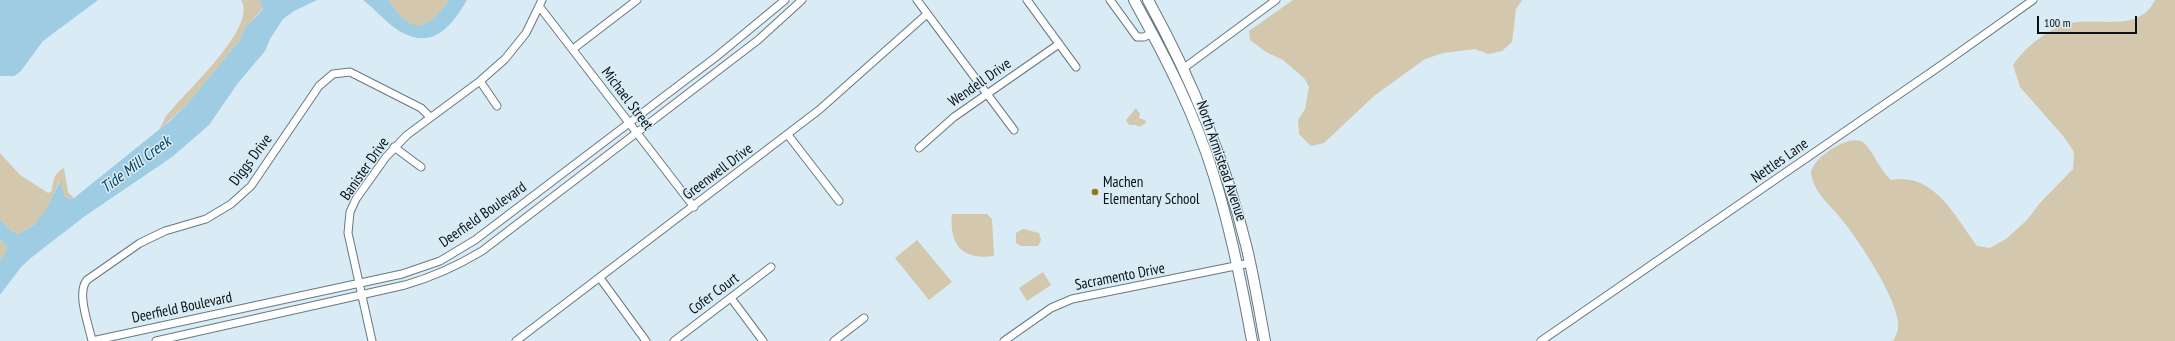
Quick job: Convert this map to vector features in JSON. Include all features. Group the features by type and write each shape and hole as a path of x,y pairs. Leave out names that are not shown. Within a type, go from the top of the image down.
{"main road":[{"name":"North Armistead Avenue","path":"1134,0 1173,75 1202,142 1220,197 1238,265 1252,341"},
{"name":"North Armistead Avenue","path":"1148,0 1184,68 1203,112 1222,164 1250,263 1264,341"}],"street":[{"path":"573,49 637,0"},
{"name":"Deerfield Boulevard","path":"92,341 420,269 456,252 475,240 716,57 785,0"},
{"name":"Deerfield Boulevard","path":"156,341 362,296 425,280 464,262 482,251 758,40 802,0"},
{"path":"917,0 1014,130"},
{"path":"1027,0 1076,67"},
{"path":"1110,0 1136,37 1141,38 1152,33"},
{"path":"1184,68 1276,0"},
{"name":"Nettles Lane","path":"1542,341 1943,64 2033,0"},
{"name":"Michael Street","path":"541,3 628,123 694,207"},
{"name":"Banister Drive","path":"372,341 348,233 350,212 356,199 394,147 430,117 480,81 515,48 526,32 541,3"},
{"name":"Greenwell Drive","path":"516,341 788,135 842,92 927,14"},
{"name":"Wendell Drive","path":"919,148 954,117 1059,44"},
{"name":"Diggs Drive","path":"92,341 82,295 83,285 87,280 146,240 165,231 206,219 231,204 251,186 319,86 329,76 342,72 359,75 421,108 430,117"},
{"path":"480,81 496,106"},
{"path":"788,135 839,201"},
{"path":"394,147 421,166"},
{"name":"Sacramento Drive","path":"1004,341 1051,308 1072,300 1250,263"},
{"name":"Cofer Court","path":"674,341 771,267"},
{"path":"600,278 646,341"},
{"path":"731,298 763,341"},
{"path":"834,341 864,318"}],"shaded area":[{"path":"241,0 259,0 263,8 245,28 240,40 188,103 158,131 165,118 216,61 229,44 239,27 244,12"},
{"path":"388,0 449,0 432,19 425,24 418,26 412,25 405,20"},
{"path":"1293,0 1522,0 1516,9 1512,42 1502,51 1488,54 1475,49 1443,53 1425,59 1374,96 1324,143 1311,146 1299,134 1298,120 1305,109 1309,87 1304,78 1283,60 1266,52 1250,40 1249,31"},
{"path":"2155,0 2175,0 2175,341 1893,341 1898,330 1898,319 1894,305 1878,273 1858,242 1839,216 1816,189 1811,173 1818,160 1833,148 1850,141 1864,143 1891,180 1906,179 1920,183 1932,190 1952,210 1977,246 1990,248 2006,239 2027,220 2040,203 2073,169 2074,152 2064,137 2020,87 2013,65 2033,43 2050,31 2078,22 2121,22 2131,20 2148,10"},
{"path":"1136,108 1140,114 1139,118 1145,120 1146,123 1139,127 1136,125 1129,125 1126,120"},
{"path":"0,153 20,175 48,193 52,191 56,175 64,168 68,192 74,198 69,199 64,195 59,181 47,210 34,225 19,234 11,231 0,219"},
{"path":"952,214 987,214 992,219 994,256 974,256 966,253 960,248 953,235"},
{"path":"1023,229 1039,233 1041,240 1038,246 1021,246 1016,243 1016,233"},
{"path":"0,239 7,247 5,254 0,260"},
{"path":"917,240 952,282 929,300 895,258"},
{"path":"1043,272 1051,285 1027,301 1019,288"}],"water":[{"path":"0,0 98,0 43,41 20,72 14,76 0,76"},
{"name":"Tide Mill Creek","path":"259,0 317,0 294,11 283,19 270,39 265,51 238,83 209,125 172,157 85,216 32,257 21,267 0,295 0,260 5,254 7,247 0,239 0,219 11,231 19,234 34,225 46,210 60,181 64,195 69,199 74,198 171,120 188,103 240,40 245,28 263,9"},
{"path":"363,0 388,0 405,19 418,26 425,24 432,19 449,0 467,0 448,26 432,37 423,38 412,37 396,29"}],"place":[{"name":"Machen Elementary School","path":"1095,192"}]}
